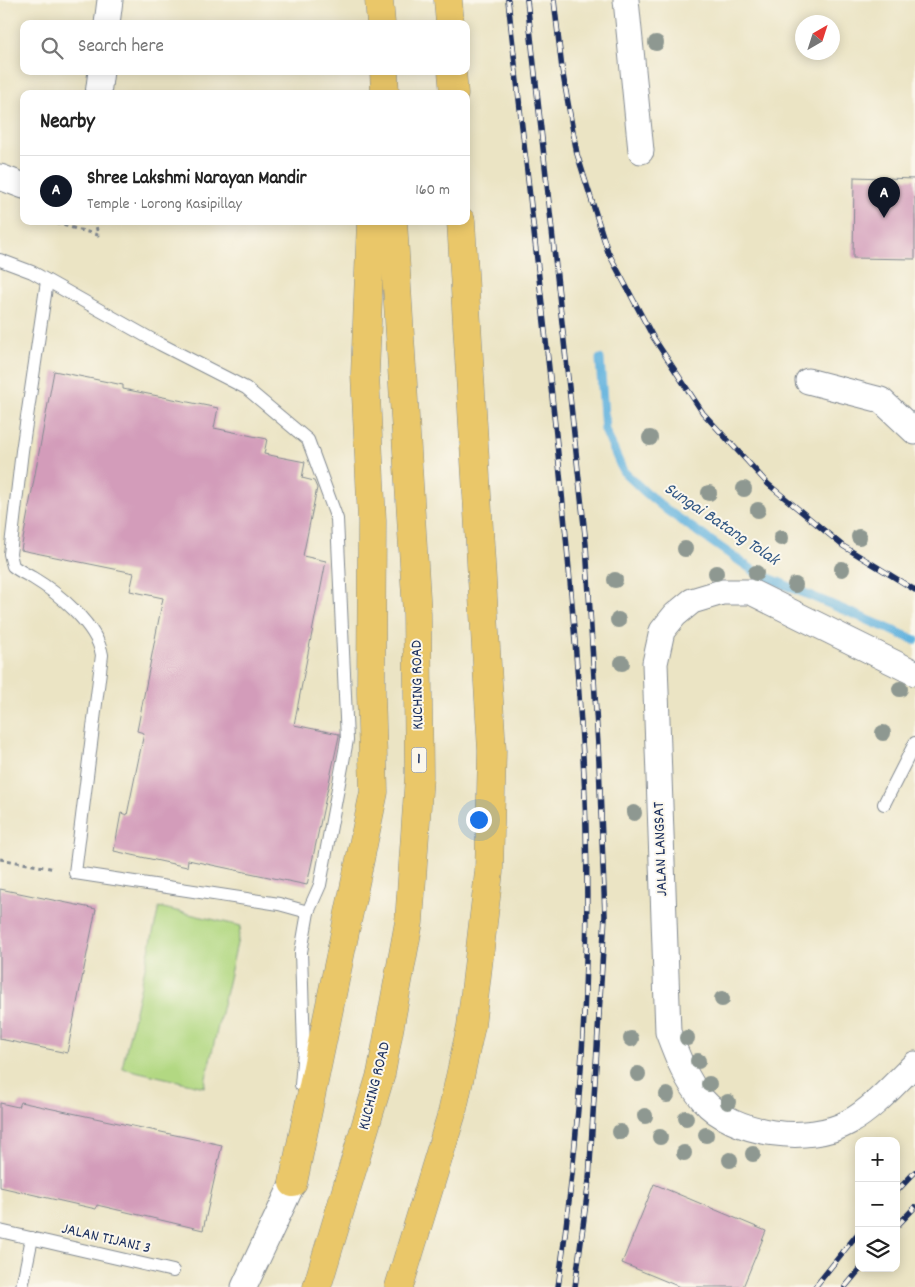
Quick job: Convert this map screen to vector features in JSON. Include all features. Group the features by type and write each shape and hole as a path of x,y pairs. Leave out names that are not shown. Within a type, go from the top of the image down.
{"highway":[{"path":"379,0 379,20"},
{"path":"448,0 450,20"},
{"path":"375,90 376,75"},
{"path":"384,75 385,90"},
{"path":"452,75 454,90"},
{"path":"293,1182 374,792 371,693 372,521 365,374 371,225"},
{"name":"KUCHING ROAD","path":"318,1287 381,1074 410,912 419,776 417,614 393,225"},
{"path":"399,1287 452,1113 470,1026 489,872 492,751 461,225"}],"street":[{"path":"108,20 110,0"},
{"path":"626,0 641,151"},
{"path":"99,90 100,75"},
{"path":"0,178 20,185"},
{"path":"808,381 881,400 915,432"},
{"name":"JALAN LANGSAT","path":"915,673 751,592 722,592 692,601 675,615 662,631 655,663 668,1032 680,1066 704,1101 725,1117 747,1129 784,1134 818,1133 848,1123 866,1110 915,1064"},
{"path":"244,1287 293,1182"}],"lane":[{"path":"0,260 32,272 246,388 308,440 337,519 347,740 320,885 308,912 301,952 304,1049 293,1182"},
{"path":"47,281 22,451 10,554 13,566 34,578 78,614 100,641 102,655 76,873 279,904 308,912"},
{"path":"884,804 915,743"},
{"name":"JALAN TIJANI 3","path":"0,1231 174,1271"},
{"path":"22,1287 32,1238"}],"path":[{"path":"62,225 98,235 96,225"},
{"path":"0,859 76,873"}],"green space":[{"path":"159,907 241,926 204,1087 122,1068"}],"building":[{"path":"854,177 915,179 915,259 853,258"},
{"path":"54,371 123,385 123,389 218,408 214,428 267,439 264,454 305,462 302,478 314,481 317,488 303,556 326,561 294,725 339,734 307,885 188,860 187,867 114,851 121,813 127,815 144,733 137,731 163,598 130,591 134,573 21,550"},
{"path":"0,889 96,909 67,1053 0,1039"},
{"path":"20,1102 222,1145 203,1230 97,1205 96,1209 0,1187 0,1103 18,1107"},
{"path":"654,1184 766,1231 743,1287 680,1287 622,1263"}],"waterway":[{"name":"Sungai Batang Tolak","path":"600,359 605,430 623,471 645,492 668,511 757,573 915,640"}],"railway":[{"path":"508,0 569,566 577,661 586,822 587,889 584,1022 574,1155 558,1287"},
{"path":"527,0 586,544 599,762 605,916 589,1180 575,1287"},
{"path":"554,0 562,69 577,154 608,252 653,337 703,413 768,484 843,546 915,590"},
{"path":"900,1188 915,1172"},
{"path":"900,1223 915,1207"},
{"path":"815,1287 855,1237"},
{"path":"845,1287 858,1272"}],"place":[{"name":"Shree Lakshmi Narayan Mandir","path":"884,218"}]}
